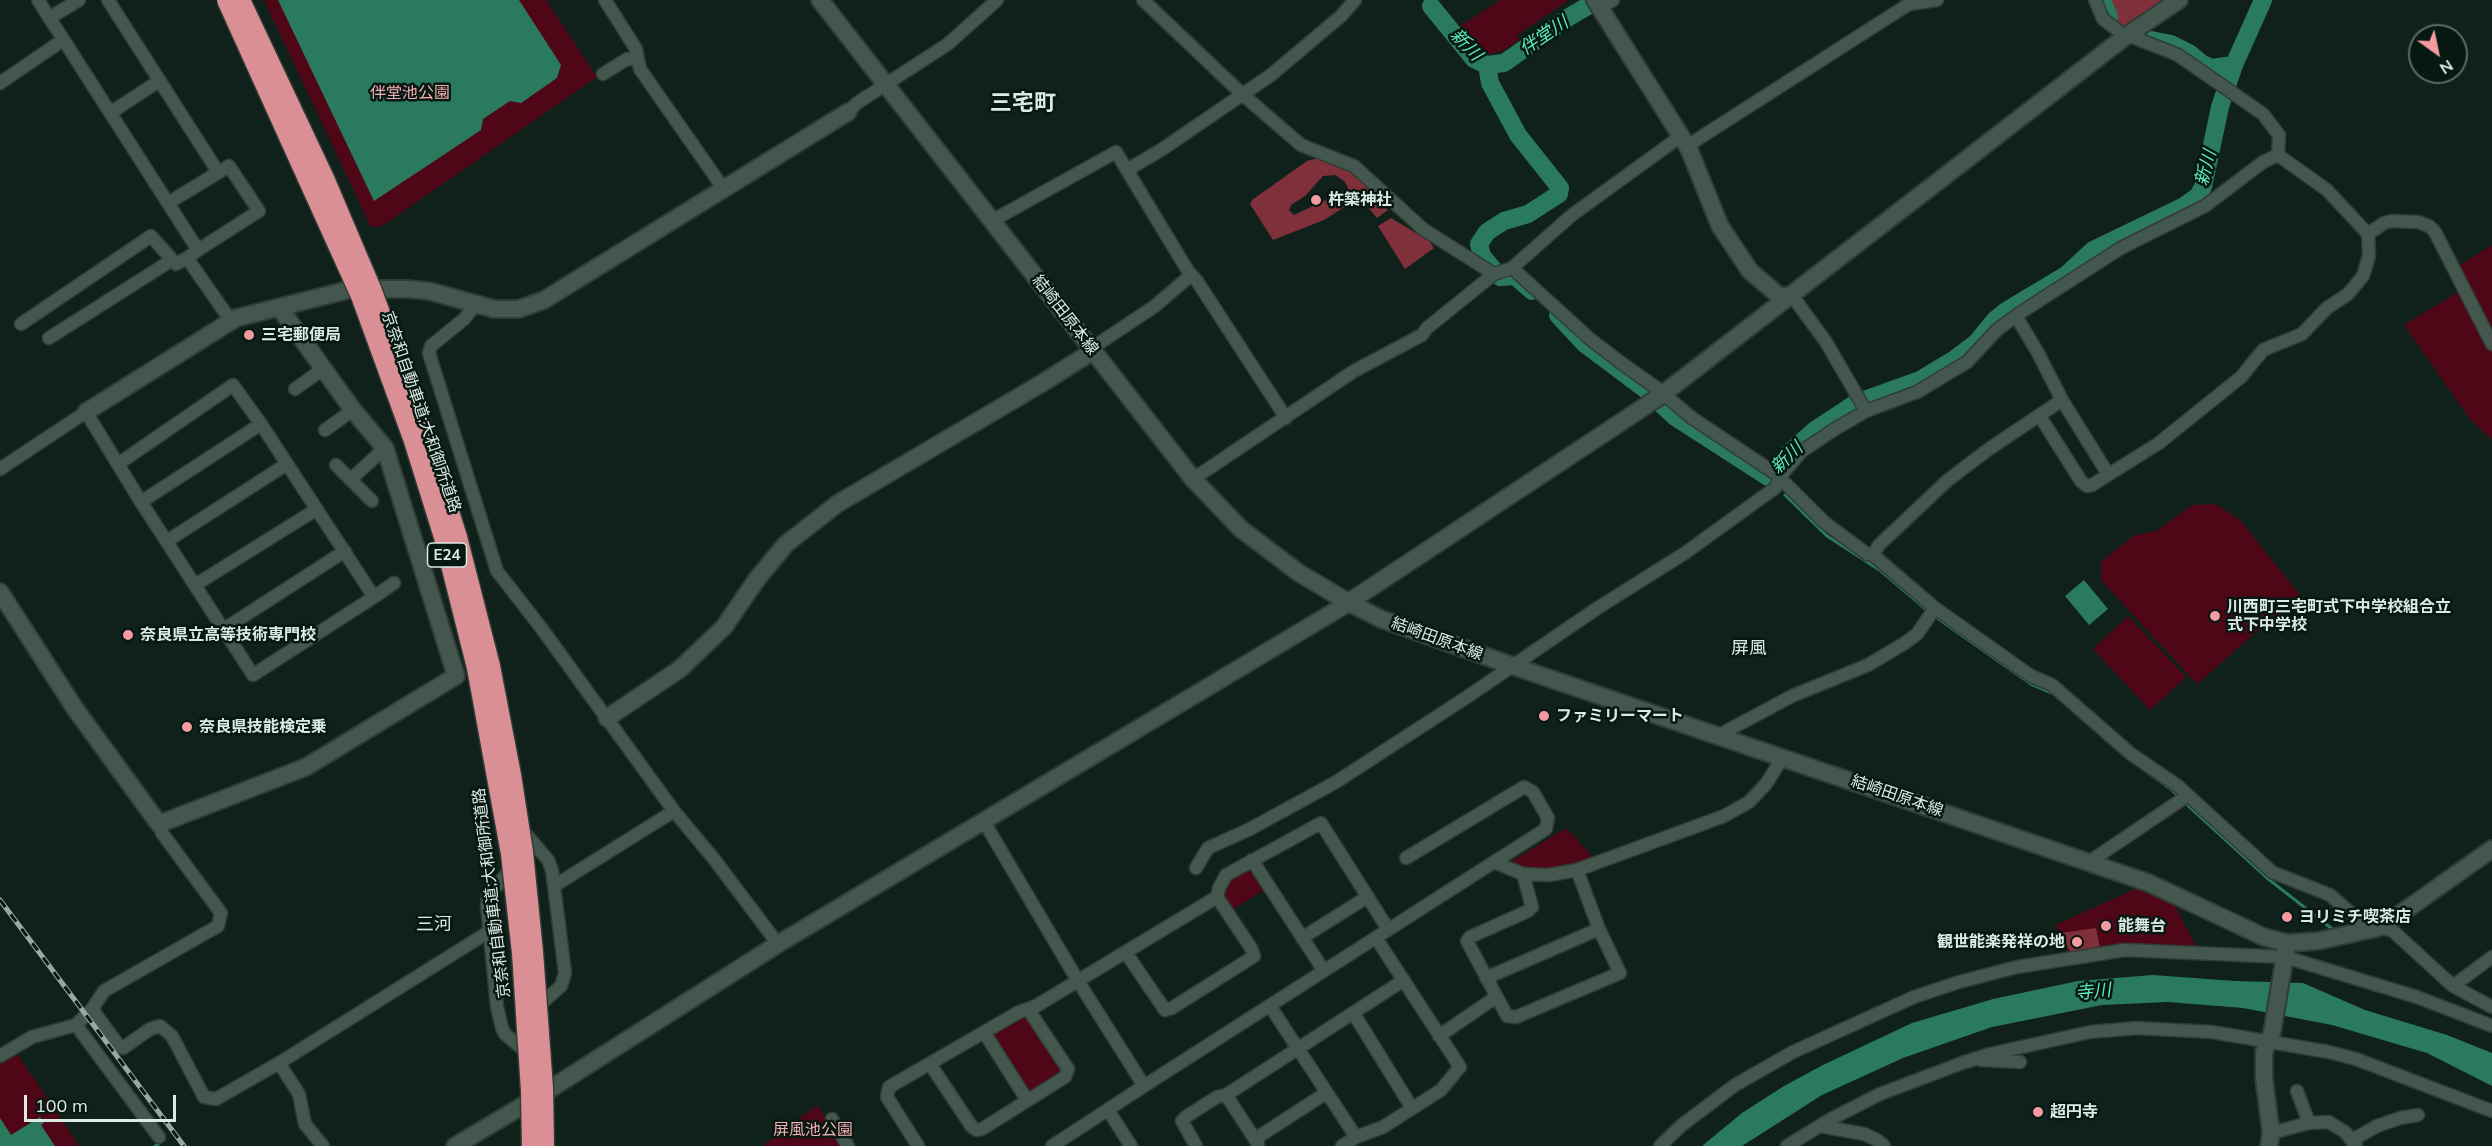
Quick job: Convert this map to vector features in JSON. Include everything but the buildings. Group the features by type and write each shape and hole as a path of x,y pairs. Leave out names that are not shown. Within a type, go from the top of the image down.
{"highway":[{"name":"京奈和自動車道;大和御所道路","path":"226,0 360,296 412,441 443,537 476,668 510,854 521,953 530,1090 531,1146"},
{"name":"京奈和自動車道;大和御所道路","path":"241,0 325,178 373,291 426,436 458,537 491,666 524,852 544,1088 545,1146"}],"street":[{"path":"38,0 198,250"},
{"path":"50,18 79,0"},
{"path":"108,0 218,172"},
{"path":"605,0 636,50 640,69 723,188"},
{"name":"結崎田原本線","path":"820,0 1193,479 1241,529 1299,573 1381,619 2149,883 2264,937 2285,955"},
{"path":"0,469 86,412 243,315 363,288 429,291 494,309 519,309 544,300 848,112 948,44 997,0"},
{"path":"1143,0 1242,94 1301,145 1354,166 1423,229 1494,274"},
{"path":"1193,479 1354,371 1422,335 1426,328 1494,274 1512,268 1572,215 1684,141 1909,4 1937,0"},
{"path":"2095,0 2103,19 2126,36 2178,55 2263,114 2279,135 2278,155"},
{"path":"455,1146 566,1079 778,944 1348,602 1659,397 2126,36 2179,0"},
{"path":"1127,170 1161,150 1271,75 1341,16 1353,1"},
{"path":"1601,3 1684,141 1720,226 1750,271 1778,295 1796,301 1826,342 1866,411"},
{"path":"0,84 63,40"},
{"path":"603,74 627,59 638,59"},
{"path":"110,113 159,81"},
{"path":"991,219 997,218 1116,152 1191,275 1286,418"},
{"path":"2039,415 2067,461 2087,486 2159,442 2241,377 2263,350 2302,334 2327,309 2348,294 2363,276 2369,256 2368,234 2327,190 2278,155"},
{"path":"1196,868 1208,848 1250,829 1336,782 1596,609 1685,554 1775,488 1802,451 1866,411 1917,392 1967,362 1998,330 2016,316 2121,248 2205,206 2263,162 2278,155"},
{"path":"21,324 151,236 176,264 259,211 229,166 168,203"},
{"path":"2368,234 2384,223 2392,221 2418,222 2429,226 2435,232 2492,344"},
{"path":"187,258 231,321"},
{"path":"49,338 172,260"},
{"path":"1512,268 1590,339 1659,397 1776,474 1824,522 1867,554 1873,555 1935,608 2031,676 2052,685 2131,754 2178,786 2272,872 2330,895 2361,922 2393,931 2453,986 2492,1007"},
{"path":"607,718 680,669 724,627 757,579 786,544 837,504 1044,382 1092,351 1095,346 1155,306 1191,275"},
{"path":"477,303 464,319 431,346 429,353 497,571 674,811 714,859 778,944"},
{"path":"159,824 306,767 456,676 385,448 353,410 279,307"},
{"path":"2016,316 2062,400 2108,474"},
{"path":"296,390 324,369"},
{"path":"118,464 232,385 261,424 374,597"},
{"path":"1873,555 1879,545 1948,480 1970,462 2062,400"},
{"path":"325,430 353,410"},
{"path":"86,412 141,502 253,675 394,583"},
{"path":"141,502 261,424"},
{"path":"351,479 385,448"},
{"path":"167,541 287,464"},
{"path":"336,465 372,501"},
{"path":"195,585 317,509"},
{"path":"224,629 345,551"},
{"path":"0,592 76,710 221,913 218,926 104,991 92,1009 76,1025 32,1037 0,1056"},
{"path":"1719,735 1792,696 1868,665 1917,634 1935,608"},
{"path":"1494,862 1523,874 1549,875 1577,870 1724,816 1749,802 1766,784 1783,757"},
{"path":"1052,1146 1546,828 1548,818 1533,792 1524,787 1406,858"},
{"path":"2089,862 2187,796"},
{"path":"554,886 674,811"},
{"path":"983,820 1078,981 1144,1086"},
{"path":"1126,953 1165,1010 1172,1008 1254,956 1217,897 1226,874 1322,823 1388,929"},
{"path":"525,833 548,860 554,886 565,973 561,986 543,1002"},
{"path":"2285,955 2318,941 2376,928 2393,919 2492,849"},
{"path":"1252,860 1324,971"},
{"path":"1523,874 1532,907 1528,911 1470,937 1467,941 1507,1016 1516,1017 1620,974 1599,929 1577,870"},
{"path":"508,872 488,897 497,1006 505,1034 525,1051"},
{"path":"918,1146 886,1098 889,1088 984,1032 1078,981 1217,897"},
{"path":"1302,938 1367,897"},
{"path":"1486,978 1599,929"},
{"path":"92,1009 123,1048 150,1029 160,1026 172,1036 204,1097 216,1099 279,1063 490,931"},
{"path":"1342,1146 1356,1137 1383,1127 1441,1090 1460,1067 1376,938"},
{"path":"1660,1146 1713,1100 1735,1085 1793,1052 1914,997 1959,982 2017,967 2125,950 2285,955 2416,997 2492,1026"},
{"path":"2285,955 2270,1037 2264,1052 2270,1140 2309,1123 2328,1122 2345,1132 2354,1143 2376,1126 2418,1115"},
{"path":"2453,986 2492,957"},
{"path":"1196,1146 1182,1122 1187,1116 1217,1097 1226,1095 1404,980"},
{"path":"1439,1036 1496,997"},
{"path":"1270,1006 1356,1137"},
{"path":"930,1065 972,1128 982,1129 1065,1077 1068,1069 1028,1009"},
{"path":"1354,1014 1412,1108"},
{"path":"76,1025 159,1137"},
{"path":"1786,1146 1880,1094 1974,1059 2056,1039 2120,1029 2187,1029 2270,1037 2356,1059 2492,1111"},
{"path":"984,1032 1027,1100"},
{"path":"1974,1059 2020,1062"},
{"path":"279,1063 299,1094 305,1124 322,1146"},
{"path":"2297,1091 2309,1123"},
{"path":"1226,1095 1257,1143 1326,1093"},
{"path":"1108,1110 1131,1146"},
{"path":"832,1119 849,1146"},
{"path":"1820,1126 1864,1134 1882,1146"}],"green space":[{"name":"伴堂池公園","path":"264,0 546,0 597,77 382,226 371,227"},
{"path":"1501,0 1569,0 1517,35 1519,40 1502,51 1489,54 1480,51 1461,25"},
{"path":"2492,245 2492,339 2455,268"},
{"path":"2460,291 2492,349 2492,440 2470,419 2404,325"},
{"path":"2215,504 2240,520 2299,594 2197,684 2101,580 2101,562 2133,536 2156,531 2193,505"},
{"path":"2128,616 2186,677 2150,710 2093,649"},
{"path":"1566,828 1594,858 1551,870 1516,869 1509,863"},
{"path":"1250,868 1265,889 1232,910 1223,895 1230,877"},
{"path":"2136,889 2174,904 2196,947 2121,945 2070,955 2055,925"},
{"path":"1024,1015 1028,1016 1061,1068 1060,1075 1031,1093 1025,1092 990,1034"},
{"path":"16,1052 79,1146 0,1146 0,1063"},
{"name":"屏風池公園","path":"817,1105 843,1146 762,1146 779,1134"}],"shaded area":[{"path":"2108,0 2167,0 2124,29 2115,19"},
{"path":"1319,158 1354,171 1388,210 1377,218 1361,199 1357,199 1324,220 1273,240 1250,204 1252,200 1307,161","holes":["1335,175 1348,187 1347,190 1294,215 1289,210 1291,205 1305,196 1323,176"]},
{"path":"1391,218 1429,241 1434,248 1405,269 1378,226"},
{"path":"2096,928 2100,948 2071,954 2061,933"}],"water":[{"name":"伴堂池公園","path":"278,0 519,0 561,65 557,78 521,103 510,101 483,119 481,130 374,201"},
{"path":"2084,580 2108,609 2089,625 2065,596"},
{"name":"寺川","path":"2153,975 2303,983 2365,1010 2447,1035 2492,1053 2492,1086 2427,1053 2332,1025 2243,1008 2168,1002 2102,1005 1992,1027 1903,1058 1822,1095 1742,1146 1702,1146 1742,1113 1784,1086 1912,1023 1993,999 2078,981"},
{"path":"40,1117 44,1123 41,1125 55,1146 0,1146 0,1118 11,1135"}],"waterway":[{"name":"伴堂川","path":"1487,65 1504,63 1569,17 1598,0"},
{"name":"伴堂川","path":"2102,0 2109,17"},
{"name":"新川","path":"1558,315 1585,344 1645,389 1675,417 1768,477 1788,454 1815,430 1856,403 1920,380 1955,359 1976,343 1995,320 2006,311 2066,275 2093,250 2184,206 2198,196 2203,187 2220,107 2234,65 2263,0"},
{"name":"新川","path":"1431,6 1474,59 1487,65"},
{"name":"伴堂川","path":"2151,40 2171,44 2211,68 2234,65"},
{"name":"新川","path":"1487,65 1490,83 1518,135 1560,188 1559,194 1528,214 1504,221 1487,232 1479,244 1482,256 1500,277 1515,276 1532,291"},
{"name":"新川","path":"1768,477 1771,480"},
{"path":"1785,495 1827,536 1881,571 1928,611"},
{"path":"1933,615 2031,684 2052,693"},
{"path":"2140,767 2180,798"},
{"path":"2184,802 2267,878 2331,928"},
{"path":"155,1146 160,1143"}],"railway":[{"path":"0,900 184,1146"}],"place":[{"name":"杵築神社","path":"1316,200"},
{"name":"三宅郵便局","path":"249,335"},
{"name":"川西町三宅町式下中学校組合立 式下中学校","path":"2215,616"},
{"name":"奈良県立高等技術専門校","path":"128,635"},
{"name":"ファミリーマート","path":"1544,716"},
{"name":"奈良県技能検定乗","path":"187,727"},
{"name":"ヨリミチ喫茶店","path":"2287,917"},
{"name":"能舞台","path":"2106,926"},
{"name":"観世能楽発祥の地","path":"2077,942"},
{"name":"超円寺","path":"2038,1112"}],"district":[{"name":"三宅町","path":"1023,103"},
{"name":"屏風","path":"1749,649"},
{"name":"三河","path":"434,925"}]}
